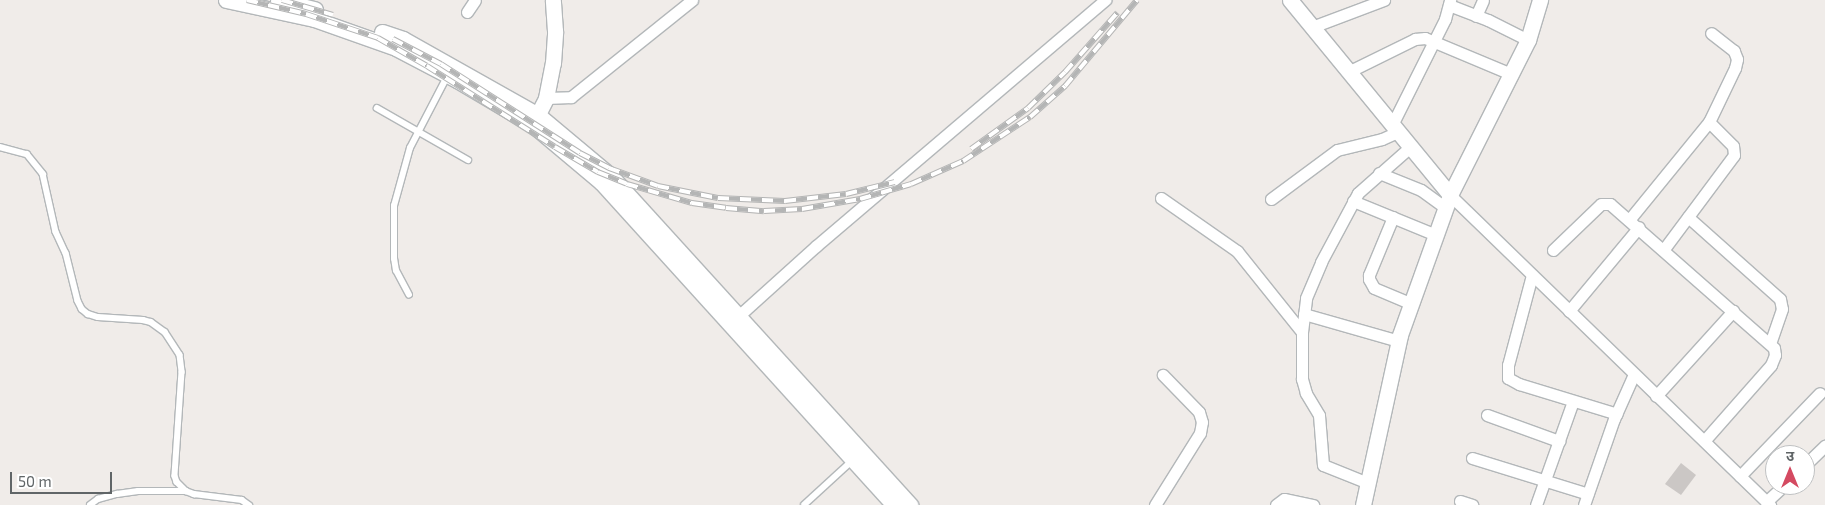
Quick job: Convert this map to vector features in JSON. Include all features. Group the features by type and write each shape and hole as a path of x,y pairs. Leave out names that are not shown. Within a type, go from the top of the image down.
{"main road":[{"path":"226,0 314,19 396,48 535,120"},
{"path":"278,0 316,9 403,39 535,120 601,182 734,320 841,438 910,505"},
{"path":"535,120 546,98 553,63 555,31 553,0"},
{"path":"1290,0 1410,146 1448,202"},
{"path":"1363,505 1399,341 1436,235 1448,202 1528,40 1540,0"},
{"path":"841,438 853,460 894,505"}],"street":[{"path":"467,12 475,0"},
{"path":"546,98 571,97 692,0"},
{"path":"734,320 816,246 1105,0"},
{"path":"1312,27 1384,0"},
{"path":"1476,16 1483,0"},
{"path":"1271,199 1337,150 1382,139 1395,128 1450,3 1528,40"},
{"path":"1629,220 1709,122 1735,68 1737,59 1734,51 1711,33"},
{"path":"1348,72 1415,39 1425,38 1511,74"},
{"path":"1664,249 1734,154 1732,146 1709,122"},
{"path":"1368,483 1323,465 1319,415 1303,386 1302,332 1304,314 1306,298 1311,283 1358,192 1410,146"},
{"path":"1379,173 1448,202 1532,275 1768,503"},
{"path":"1161,198 1237,251 1302,332"},
{"path":"1353,201 1436,235"},
{"path":"1553,250 1601,204 1605,202 1610,204 1664,249 1774,348 1775,355 1771,365 1704,441"},
{"path":"1393,217 1369,279 1374,288 1412,304"},
{"path":"1688,217 1780,300 1780,316 1770,343"},
{"path":"1569,311 1638,227"},
{"path":"1532,275 1508,365 1508,378 1518,384 1617,414"},
{"path":"1656,396 1733,311"},
{"path":"1304,314 1399,341"},
{"path":"1472,458 1544,482 1586,500 1617,414 1634,374"},
{"path":"1155,505 1200,433 1202,422 1199,412 1163,376"},
{"path":"1740,476 1820,393"},
{"path":"1536,505 1573,401"},
{"path":"1487,415 1559,441"},
{"path":"1815,456 1825,446"},
{"path":"1276,505 1284,498 1313,505"},
{"path":"1460,501 1472,505"}],"lane":[{"path":"409,295 396,272 394,206 403,170 418,131 448,75"},
{"path":"377,108 468,160"},
{"path":"0,147 27,154 42,174 56,232 66,253 78,301 82,309 88,314 98,316 151,322 165,332 180,355 182,372 175,476 177,482 186,491"},
{"path":"804,505 853,460"},
{"path":"90,505 98,500 117,494 138,491 186,491 242,500 249,505"}],"building":[{"path":"1681,463 1696,475 1681,495 1665,484"}],"railway":[{"path":"247,0 306,14 378,38 427,66 555,147 598,172 627,184 692,203 764,211 802,209 860,199 911,184 963,161 1030,117 1065,86 1137,0"},
{"path":"282,0 333,15"},
{"path":"971,149 1028,108 1065,72 1117,13"},
{"path":"393,39 441,64 580,153 609,168 658,186 718,198 785,201 846,194 895,182"}]}
